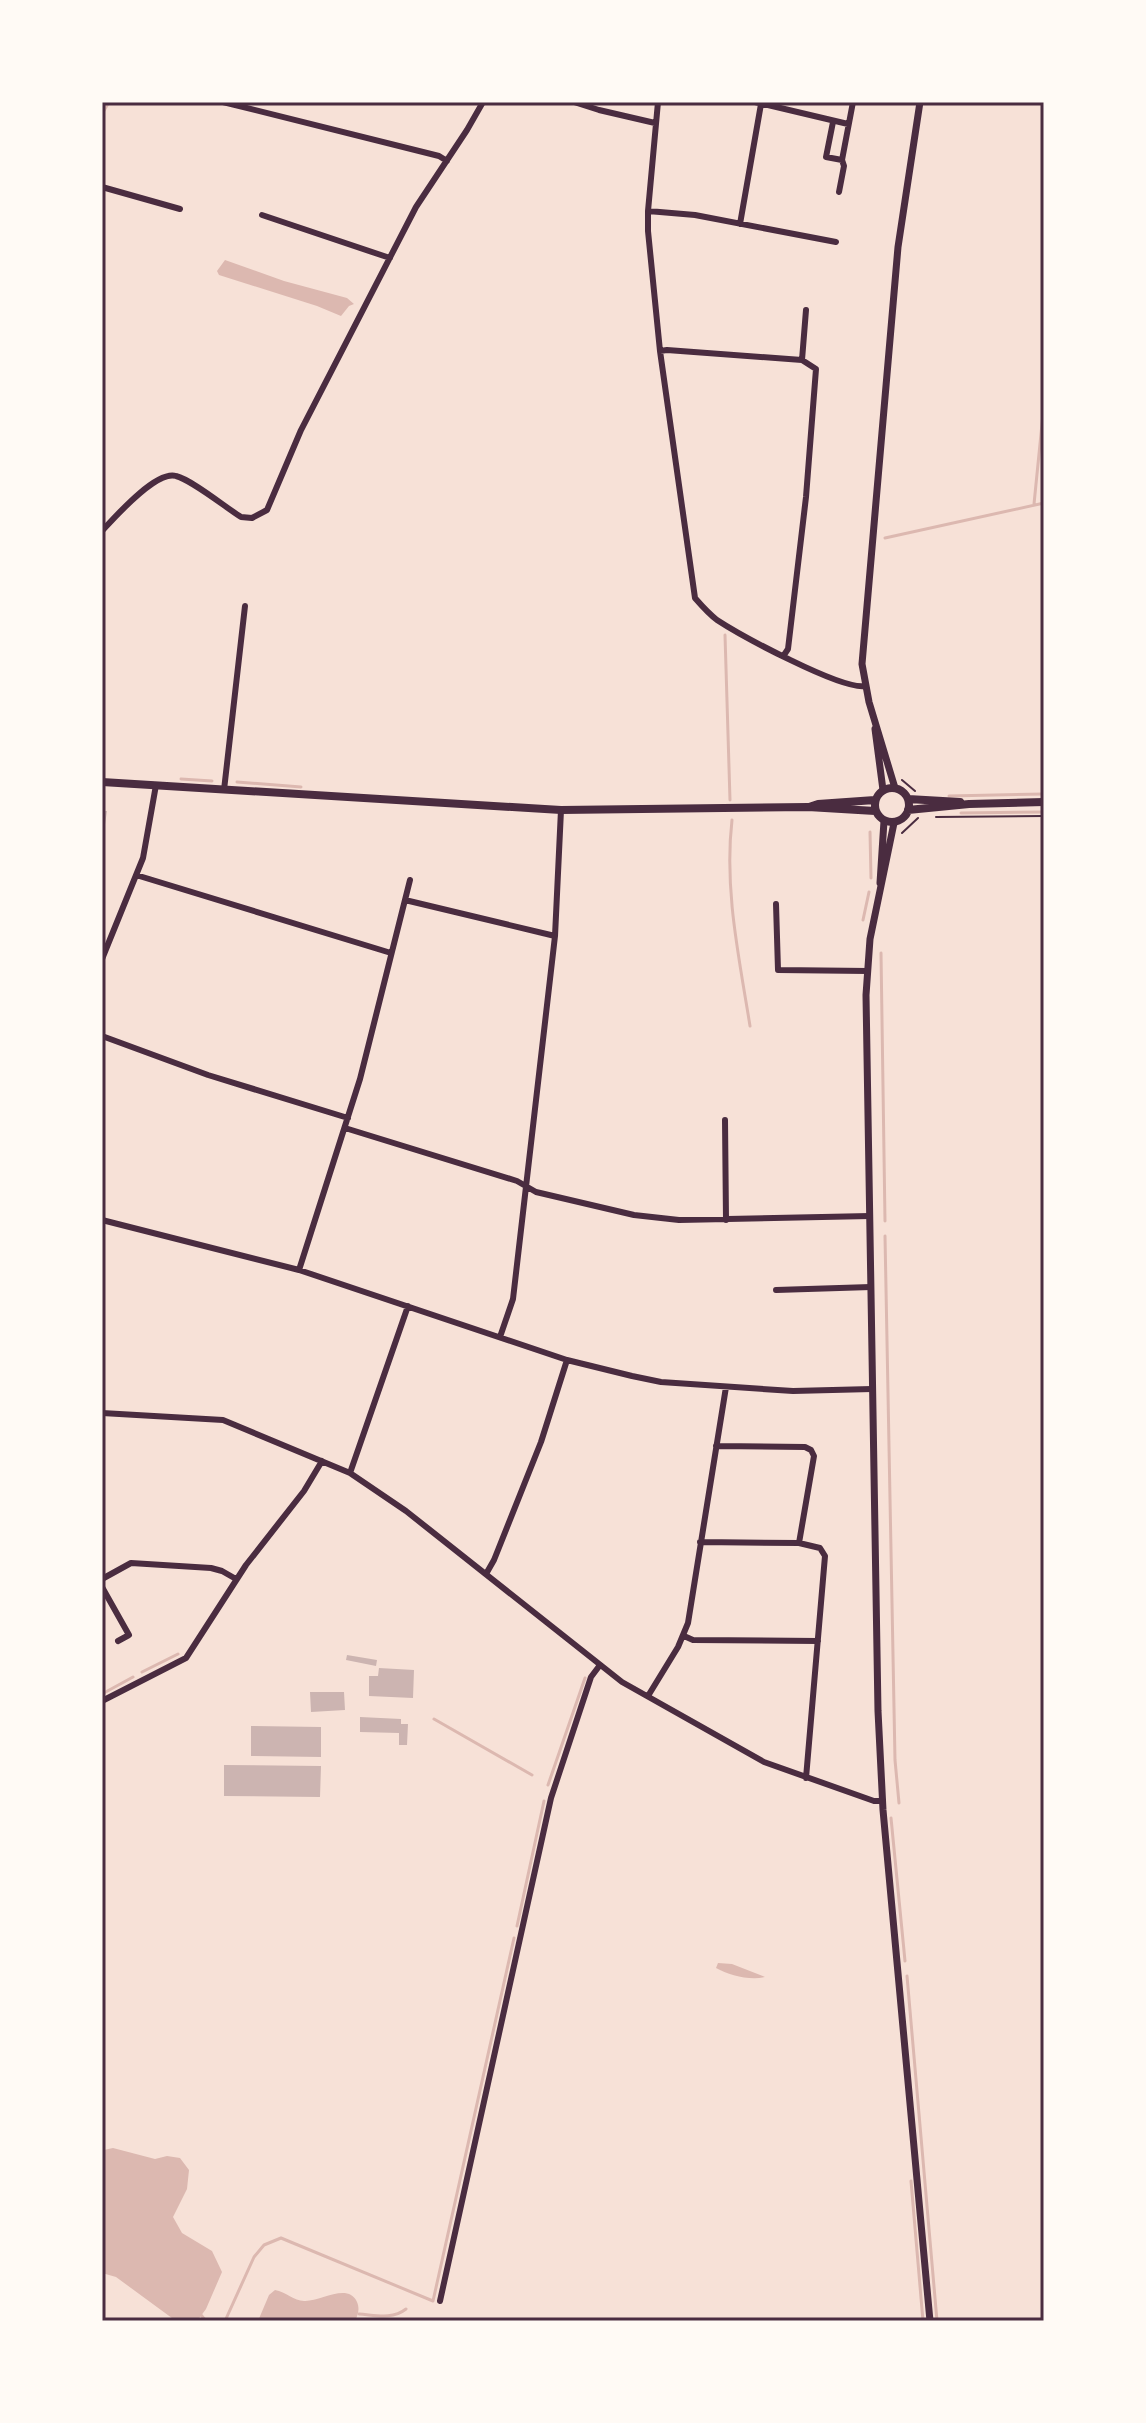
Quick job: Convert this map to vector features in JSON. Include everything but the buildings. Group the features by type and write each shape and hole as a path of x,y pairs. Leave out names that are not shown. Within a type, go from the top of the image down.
{"main road":[{"path":"102,782 561,810 808,807 875,811"},
{"path":"895,788 908,799 908,810 903,818 894,823 884,821 875,811 875,800 883,790 895,788"},
{"path":"908,799 969,804"},
{"path":"808,807 875,800"},
{"path":"908,810 969,804 1044,802"}],"street":[{"path":"223,102 439,156 447,161"},
{"path":"102,531 144,491 165,476 177,476 241,517 252,518 267,510 301,430 416,207 483,102"},
{"path":"574,102 655,123"},
{"path":"658,102 648,211 660,351 695,598 719,621 784,655 840,683 865,686"},
{"path":"839,192 853,102"},
{"path":"895,788 865,686 863,646 898,247 920,102"},
{"path":"740,224 758,103 848,124"},
{"path":"833,122 826,157 842,160"},
{"path":"102,187 180,209"},
{"path":"648,211 695,215 836,242"},
{"path":"262,215 390,258"},
{"path":"802,360 806,310"},
{"path":"660,351 802,360 816,369 796,582 788,649 784,655"},
{"path":"224,790 245,606"},
{"path":"875,723 883,790"},
{"path":"102,959 136,875 149,832 156,785"},
{"path":"500,1337 513,1299 526,1187 555,936 561,810"},
{"path":"884,821 880,886 870,939 868,971 878,1711 883,1801 930,2321"},
{"path":"880,886 894,823"},
{"path":"136,875 391,953"},
{"path":"299,1270 360,1079 410,880"},
{"path":"405,900 555,936"},
{"path":"776,904 778,970 868,971"},
{"path":"102,1036 208,1075 348,1118"},
{"path":"725,1120 726,1220"},
{"path":"345,1128 517,1181 536,1192 634,1215 679,1220 870,1216"},
{"path":"102,1220 299,1270 567,1360 661,1382 793,1391 872,1389"},
{"path":"776,1290 871,1287"},
{"path":"350,1473 408,1306"},
{"path":"486,1574 541,1442 567,1360"},
{"path":"648,1696 684,1636 688,1623 726,1387"},
{"path":"102,1413 223,1420 350,1473 406,1511 600,1665 648,1696 764,1762 874,1801 883,1801"},
{"path":"716,1446 805,1447 811,1450 814,1456 799,1543"},
{"path":"102,1701 186,1658 236,1579 304,1491 322,1461"},
{"path":"700,1542 799,1543 820,1548 825,1556 806,1778"},
{"path":"102,1579 131,1563 211,1568 236,1579"},
{"path":"102,1587 129,1635 118,1641"},
{"path":"684,1636 693,1640 818,1641"},
{"path":"440,2301 553,1793 591,1677 600,1665"}],"path":[{"path":"900,777 915,792 925,794"},
{"path":"935,817 1044,816"},
{"path":"899,839 916,819 925,817"}],"shaded area":[{"path":"225,260 284,281 347,298 354,304 341,316 219,275 217,271"},
{"path":"718,1963 732,1964 765,1977 733,1975 716,1968"},
{"path":"113,2148 155,2159 167,2156 180,2158 189,2170 187,2189 173,2217 182,2233 212,2251 222,2272 206,2309 197,2321 176,2321 116,2277 102,2273 102,2185 105,2177 102,2164 104,2150"},
{"path":"275,2290 304,2301 347,2294 357,2302 358,2314 355,2321 258,2321 269,2295"}],"waterway":[{"path":"102,114 109,102"},
{"path":"1034,504 1044,404"},
{"path":"885,538 1044,503"},
{"path":"725,635 730,800"},
{"path":"181,779 212,781"},
{"path":"237,782 301,787"},
{"path":"949,796 1044,794"},
{"path":"961,813 1044,812"},
{"path":"732,820 731,897 750,1026"},
{"path":"870,832 871,878"},
{"path":"863,920 869,892"},
{"path":"881,953 885,1221"},
{"path":"885,1236 895,1760 899,1803"},
{"path":"142,1672 178,1654"},
{"path":"102,1694 133,1677"},
{"path":"548,1785 585,1678"},
{"path":"434,1719 532,1775"},
{"path":"517,1926 544,1801"},
{"path":"891,1818 905,1961"},
{"path":"225,2321 254,2257 264,2245 281,2238 433,2301 514,1938"},
{"path":"907,1976 937,2321"},
{"path":"911,2181 923,2321"},
{"path":"359,2314 389,2316 406,2309"},
{"path":"201,2315 206,2321"}]}
